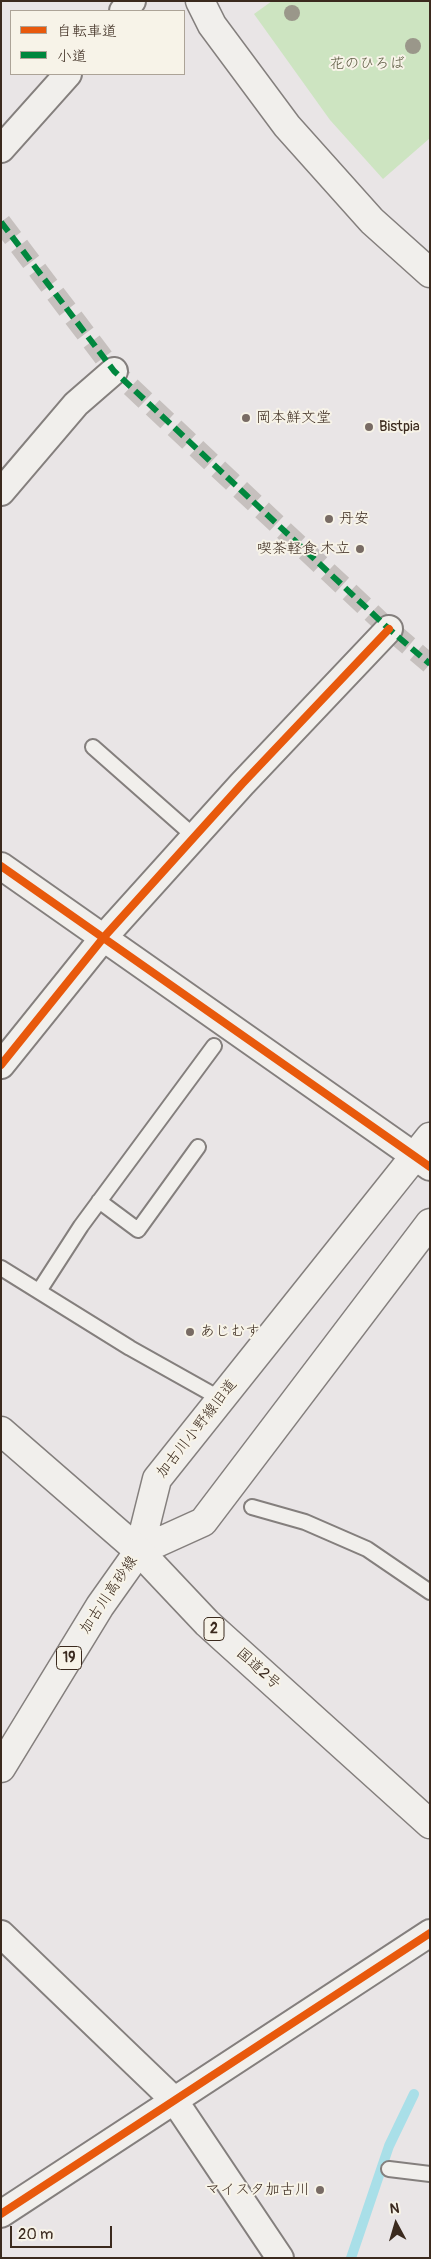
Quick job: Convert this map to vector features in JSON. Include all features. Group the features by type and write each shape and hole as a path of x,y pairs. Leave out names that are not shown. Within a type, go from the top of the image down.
{"main road":[{"path":"200,1 212,25 286,126 372,221 430,273"},
{"name":"加古川小野線旧道","path":"139,1551 157,1479 425,1153"},
{"path":"139,1551 204,1522 430,1223"},
{"name":"国道2号","path":"1,1431 139,1551 207,1624 430,1824"},
{"name":"加古川高砂線","path":"1,1768 100,1606 139,1551"}],"street":[{"path":"1,149 67,75"},
{"path":"1,492 76,404 114,371"},
{"path":"1,1065 104,937 242,784 389,630"},
{"path":"1,866 425,1153"},
{"path":"1,2214 430,1933"},
{"path":"1,1934 174,2100 280,2258"}],"lane":[{"path":"93,746 195,837"},
{"path":"39,1291 81,1226 214,1046"},
{"path":"99,1202 138,1230 198,1147"},
{"path":"1,1268 130,1348 221,1399"},
{"path":"252,1507 305,1522 366,1549 430,1592"},
{"path":"389,2169 430,2174"}],"green space":[{"name":"花のひろば","path":"272,1 430,1 430,138 383,179 330,120 254,14"}],"waterway":[{"path":"351,2258 389,2146 414,2094"}],"tunnel":[{"path":"1,222 114,371 389,629 430,664"}],"marked path":[{"path":"1,222 114,371 389,629 430,664"}],"cycle path":[{"path":"1,1065 104,937 242,784 389,629"},
{"path":"1,866 430,1167"},
{"path":"1,2214 430,1933"}],"place":[{"name":"岡本鮮文堂","path":"246,418"},
{"name":"Bistpia","path":"369,427"},
{"name":"丹安","path":"329,519"},
{"name":"喫茶軽食 木立","path":"360,549"},
{"name":"あじむす","path":"190,1332"},
{"name":"マイスタ加古川","path":"320,2190"}]}
